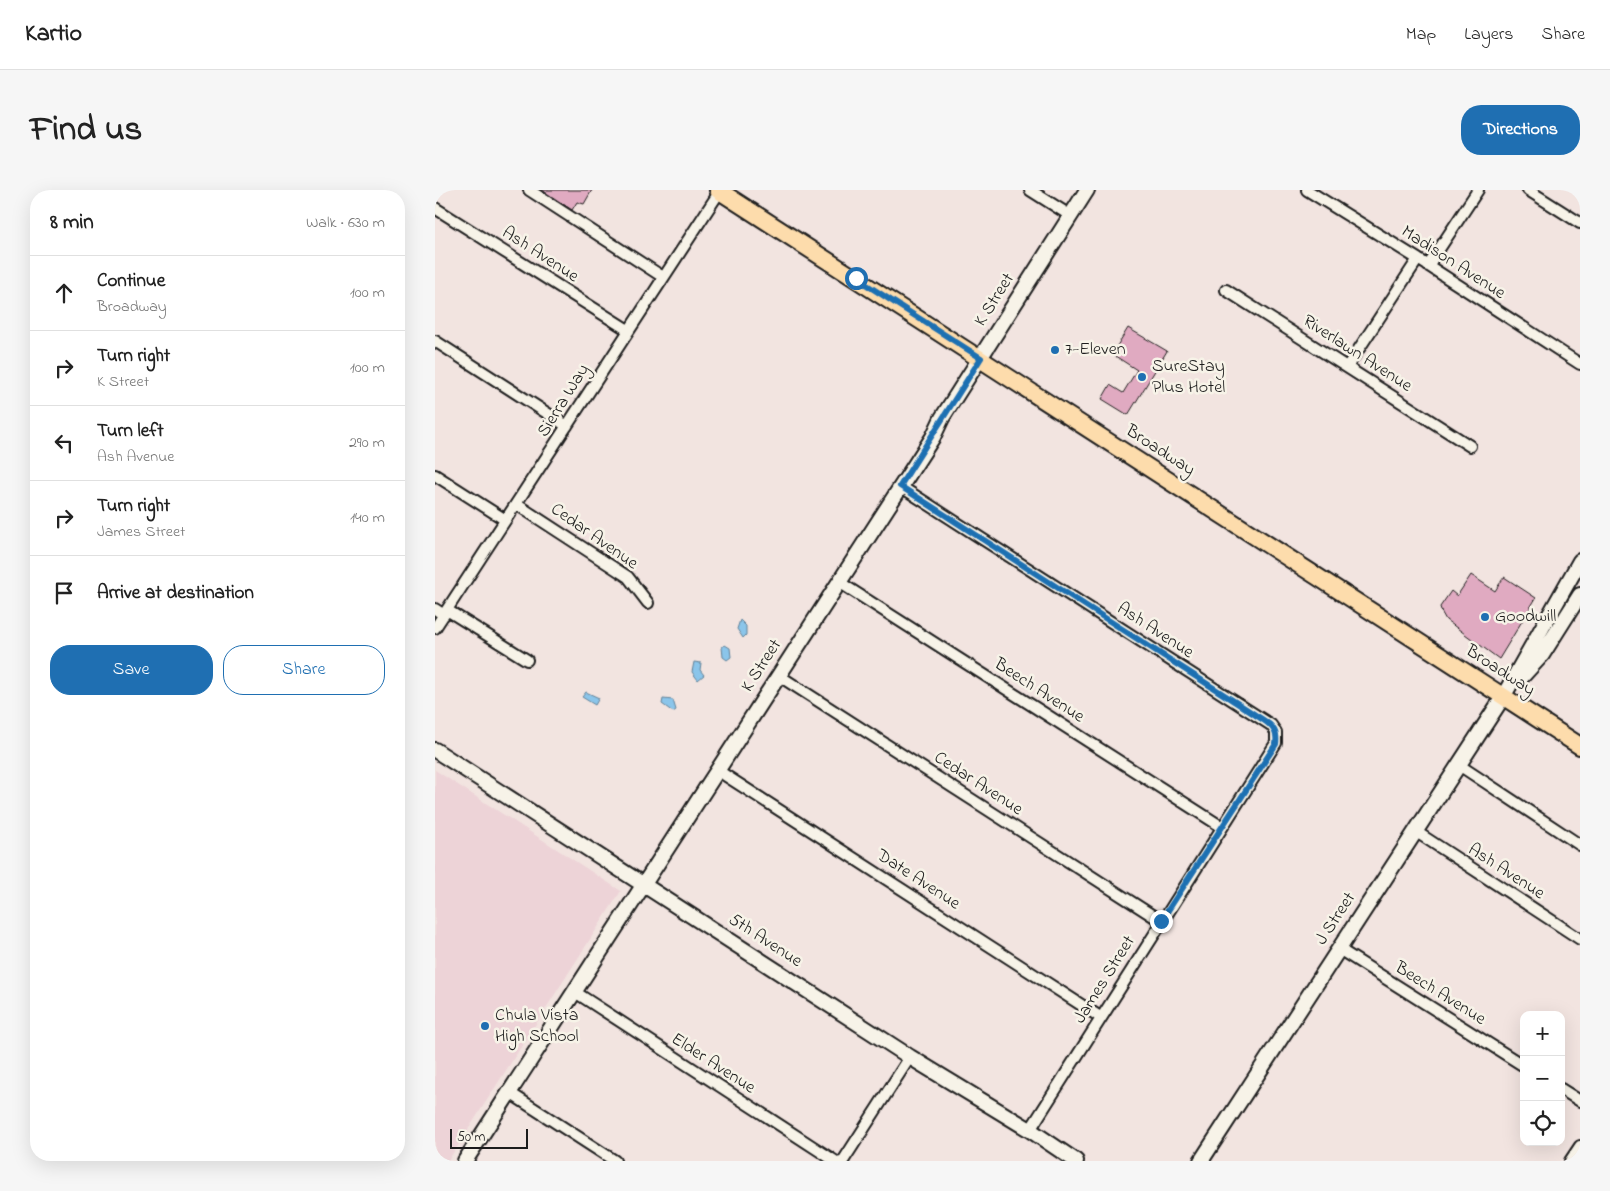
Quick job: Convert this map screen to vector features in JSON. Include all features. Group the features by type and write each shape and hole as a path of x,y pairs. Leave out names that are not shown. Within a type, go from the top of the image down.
{"main road":[{"name":"Broadway","path":"719,191 981,358 1580,746"}],"street":[{"path":"529,190 663,277"},
{"path":"1030,190 1071,216"},
{"name":"K Street","path":"465,1161 839,582 1087,190"},
{"name":"Madison Avenue","path":"1307,190 1580,364"},
{"path":"1428,266 1478,190"},
{"path":"1528,190 1580,223"},
{"name":"Sierra Way","path":"435,628 442,611 516,504 719,191"},
{"name":"Ash Avenue","path":"435,208 628,330"},
{"path":"1347,367 1418,259"},
{"name":"Riverlawn Avenue","path":"1226,290 1470,446"},
{"path":"435,341 567,426"},
{"path":"435,475 504,519"},
{"name":"Ash Avenue","path":"900,486 1271,725 1277,736 1274,747"},
{"name":"Cedar Avenue","path":"516,504 628,577 649,602"},
{"name":"J Street","path":"1201,1161 1503,697 1580,561"},
{"name":"Beech Avenue","path":"839,582 1222,827"},
{"name":"J Street","path":"1503,697 1541,655 1580,595"},
{"path":"442,611 527,660"},
{"name":"Cedar Avenue","path":"778,674 1161,921"},
{"name":"James Street","path":"1030,1130 1161,921 1274,747"},
{"name":"5th Avenue","path":"435,750 910,1057 1030,1130 1076,1161"},
{"path":"1459,764 1580,844"},
{"name":"Date Avenue","path":"717,770 1100,1017"},
{"name":"Ash Avenue","path":"1415,831 1580,939"},
{"name":"Beech Avenue","path":"1339,949 1520,1063"},
{"name":"Elder Avenue","path":"575,992 835,1161"},
{"path":"843,1161 910,1057"},
{"path":"1565,1092 1580,1101"},
{"path":"510,1093 615,1161"},
{"path":"1570,1161 1580,1146"}],"shaded area":[{"name":"Chula Vista High School","path":"435,770 621,891 448,1161 435,1161"}],"water":[{"path":"740,620 746,626 746,635 743,638 737,629"},
{"path":"725,645 730,648 731,657 727,660 723,657 722,647"},
{"path":"694,662 701,663 700,670 704,675 698,680 692,672"},
{"path":"586,692 599,698 595,705 582,697"},
{"path":"663,699 673,700 676,710 673,712 662,704"}],"building":[{"path":"542,190 592,190 584,204 577,202 572,210"},
{"name":"SureStay Plus Hotel","path":"1128,328 1167,351 1128,415 1102,399 1110,385 1123,393 1137,370 1112,354"},
{"name":"Goodwill","path":"1471,575 1495,591 1504,577 1536,598 1499,659 1446,620 1440,607 1451,591 1457,596"}],"place":[{"name":"7-Eleven","path":"1055,350"},
{"name":"SureStay Plus Hotel","path":"1142,377"},
{"name":"Goodwill","path":"1485,617"},
{"name":"Chula Vista High School","path":"485,1026"}],"route":[{"path":"856,278 981,358 942,418 933,437 900,486 1271,725 1276,732 1276,744 1161,921"}]}
